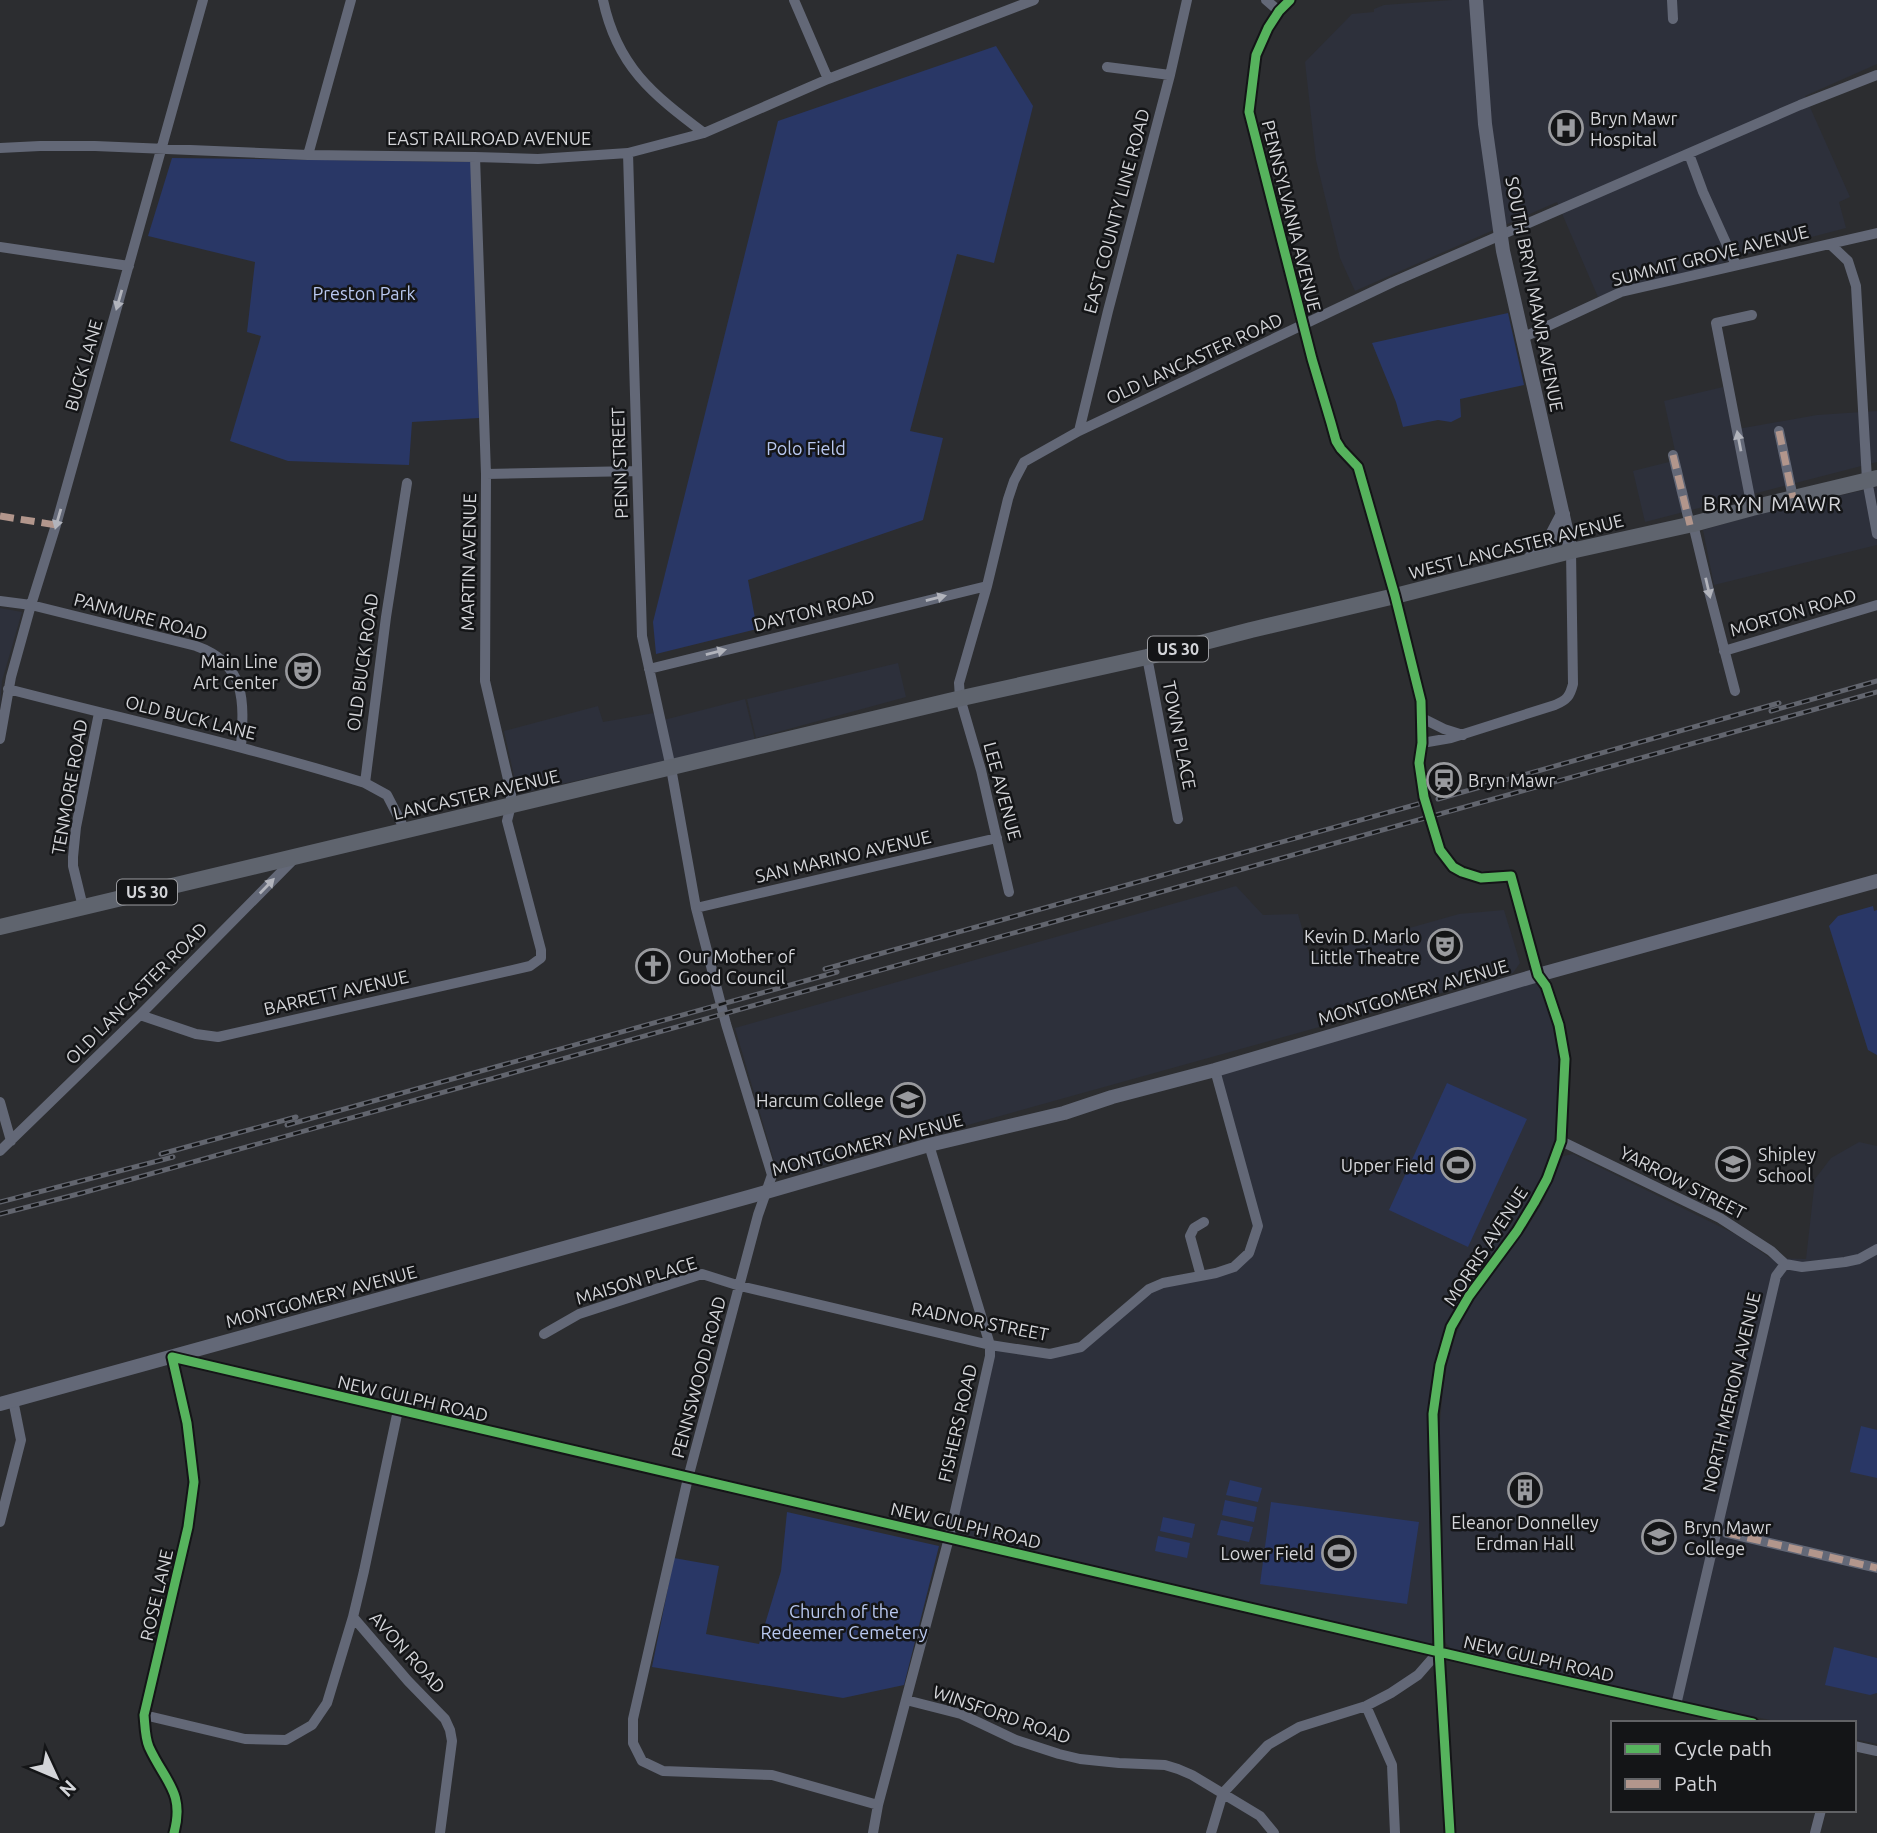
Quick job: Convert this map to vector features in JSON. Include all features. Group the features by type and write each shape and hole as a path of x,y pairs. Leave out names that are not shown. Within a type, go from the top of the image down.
{"highway":[{"name":"WEST LANCASTER AVENUE","path":"960,698 1147,657 1872,479"},
{"name":"LANCASTER AVENUE","path":"0,927 960,698"}],"main road":[{"name":"SOUTH BRYN MAWR AVENUE","path":"1476,0 1485,124 1501,236 1571,551"},
{"path":"1525,564 1551,537 1563,514"},
{"name":"MONTGOMERY AVENUE","path":"6,1402 929,1145 1064,1113 1538,975 1877,881"}],"street":[{"name":"BUCK LANE","path":"0,739 8,689 30,605 56,525 203,0"},
{"path":"308,155 351,0"},
{"path":"603,0 618,46 633,71 665,103 704,132"},
{"path":"794,0 828,79"},
{"name":"EAST RAILROAD AVENUE","path":"0,148 96,146 308,155 538,159 628,153 704,132 828,79 1034,0"},
{"name":"EAST COUNTY LINE ROAD","path":"1079,431 1187,0"},
{"path":"1266,0 1279,10"},
{"name":"PENNSYLVANIA AVENUE","path":"1290,0 1279,10 1256,55 1249,112 1336,441 1358,467 1395,596"},
{"path":"1672,0 1673,19"},
{"path":"1107,67 1170,75"},
{"name":"OLD LANCASTER ROAD","path":"960,698 959,683 1008,499 1024,462 1079,431 1393,282 1800,105 1877,75"},
{"name":"PENN STREET","path":"628,153 642,636 671,768"},
{"path":"1689,154 1736,265"},
{"name":"MARTIN AVENUE","path":"475,157 486,474 485,681 511,792 507,821 541,950 540,960"},
{"name":"SUMMIT GROVE AVENUE","path":"1522,338 1621,292 1877,233"},
{"name":"SUMMIT GROVE AVENUE","path":"1830,244 1848,261 1856,286 1877,534"},
{"path":"0,247 129,266"},
{"path":"1752,315 1716,323 1752,508"},
{"path":"1779,431 1793,498"},
{"name":"MORTON ROAD","path":"1673,455 1724,651 1877,606"},
{"path":"486,474 636,471"},
{"name":"OLD BUCK ROAD","path":"365,783 407,483"},
{"path":"1422,743 1463,735 1555,705 1570,695 1573,684 1571,551"},
{"name":"DAYTON ROAD","path":"649,668 987,586"},
{"path":"1395,596 1421,701 1422,743 1419,763 1424,797"},
{"name":"PANMURE ROAD","path":"0,601 30,605 196,646 213,653 234,676 241,689 244,708 241,747"},
{"path":"1724,651 1735,691"},
{"name":"TOWN PLACE","path":"1147,657 1178,819"},
{"name":"OLD BUCK LANE","path":"8,689 241,747 365,783"},
{"name":"LEE AVENUE","path":"960,698 981,770 1009,892"},
{"name":"TENMORE ROAD","path":"83,907 72,866 76,827 99,713"},
{"path":"1422,718 1463,735"},
{"name":"PENNSWOOD ROAD","path":"671,768 696,908 726,1024 772,1175 765,1192 688,1478 633,1719 633,1743 642,1761 663,1771 772,1775 878,1805"},
{"path":"365,783 387,795 405,830"},
{"name":"MORRIS AVENUE","path":"1433,827 1440,850 1453,867 1480,878 1511,876 1538,975 1546,986 1559,1025 1564,1059 1561,1141 1546,1179 1517,1231 1469,1296 1451,1327 1440,1364 1433,1415 1439,1651 1450,1833"},
{"name":"SAN MARINO AVENUE","path":"696,908 997,838"},
{"name":"OLD LANCASTER ROAD","path":"0,1151 140,1015 295,858"},
{"name":"BARRETT AVENUE","path":"140,1015 196,1034 218,1037 530,966 540,960"},
{"name":"RADNOR STREET","path":"740,1286 990,1345 1050,1354 1081,1347 1149,1289 1163,1283 1234,1267 1249,1253 1258,1226 1215,1070"},
{"path":"0,1102 10,1141"},
{"name":"YARROW STREET","path":"1561,1141 1720,1219 1771,1251 1785,1264"},
{"name":"FISHERS ROAD","path":"873,1833 878,1805 949,1538 990,1356 990,1345 929,1145"},
{"path":"1200,1276 1190,1236 1194,1228 1204,1222"},
{"path":"1785,1264 1802,1267 1845,1262 1859,1259 1877,1249"},
{"name":"NORTH MERION AVENUE","path":"1676,1705 1776,1276 1785,1264"},
{"name":"MAISON PLACE","path":"544,1334 579,1314 702,1274 740,1286"},
{"name":"NEW GULPH ROAD","path":"172,1357 1744,1721"},
{"name":"ROSE LANE","path":"172,1357 187,1423 194,1482 188,1527 144,1715 148,1744 178,1802 174,1833"},
{"path":"0,1522 21,1440 6,1402"},
{"name":"AVON ROAD","path":"398,1410 353,1617 444,1719 450,1730 452,1741 440,1833"},
{"path":"1727,1534 1877,1568"},
{"path":"144,1715 245,1739 286,1740 312,1725 327,1703 353,1617"},
{"path":"1211,1833 1223,1793 1268,1745 1299,1727 1366,1706 1391,1693 1418,1675 1439,1651"},
{"name":"WINSFORD ROAD","path":"906,1700 961,1714 1016,1740 1069,1756 1119,1763 1165,1765 1192,1774 1260,1816 1274,1833"},
{"path":"1366,1706 1392,1765 1395,1833"},
{"path":"1856,1746 1877,1751"},
{"path":"1815,1833 1821,1812"}],"shaded area":[{"name":"Bryn Mawr Hospital","path":"1452,0 1877,0 1877,64 1805,96 1850,197 1839,202 1846,228 1598,297 1557,202 1355,291 1340,258 1316,160 1305,62 1352,14 1374,12 1374,9 1384,5"},
{"path":"1723,387 1732,430 1817,415 1877,411 1877,462 1645,522 1633,471 1677,460 1664,401"},
{"path":"1877,487 1877,545 1714,585 1703,530 1754,515"},
{"path":"0,608 22,612 2,681 0,708"},
{"path":"898,663 906,697 756,738 747,699"},
{"path":"745,699 755,740 518,794 504,731 598,706 603,722 654,713 656,722"},
{"name":"Harcum College","path":"1236,886 1263,915 1298,914 1310,956 1459,914 1504,910 1520,963 1513,973 785,1176 777,1171 735,1028"},
{"path":"1538,975 1565,1059 1561,1141 1547,1179 1451,1327 1433,1414 1439,1651 949,1538 990,1345 1050,1354 1081,1347 1149,1289 1234,1267 1255,1237 1215,1070"},
{"name":"Bryn Mawr College","path":"1859,1142 1877,1146 1877,1744 1856,1739 1856,1721 1774,1721 1452,1650 1444,1641 1439,1434 1447,1364 1465,1315 1543,1202 1563,1156 1573,1154 1735,1234 1770,1258 1806,1259 1815,1179 1831,1158"}],"green space":[{"name":"Polo Field","path":"996,46 1033,106 994,263 957,254 910,431 943,438 923,520 748,580 757,629 656,654 653,622 778,121"},
{"name":"Preston Park","path":"172,158 471,162 479,418 412,422 409,465 288,461 230,441 261,336 247,332 255,262 148,236"},
{"path":"1508,313 1524,385 1460,399 1461,417 1451,422 1438,420 1403,427 1372,343"},
{"path":"1873,906 1874,911 1877,910 1877,1055 1868,1050 1829,926 1838,916"},
{"name":"Upper Field","path":"1447,1083 1527,1119 1468,1247 1389,1210"},
{"path":"1861,1426 1877,1430 1877,1478 1850,1472"},
{"path":"1230,1480 1262,1488 1258,1502 1226,1495"},
{"path":"1225,1500 1257,1507 1254,1522 1222,1515"},
{"name":"Lower Field","path":"1271,1502 1419,1522 1407,1604 1260,1584"},
{"name":"Church of the Redeemer Cemetery","path":"787,1512 939,1546 904,1685 843,1698 652,1667 674,1558 719,1566 706,1634 759,1644 781,1571"},
{"path":"1163,1517 1195,1524 1192,1538 1160,1531"},
{"path":"1221,1520 1253,1527 1249,1542 1217,1535"},
{"path":"1158,1536 1190,1543 1187,1558 1155,1551"},
{"path":"1834,1647 1877,1658 1877,1693 1870,1695 1825,1685"}],"tunnel":[{"path":"1424,797 1433,827"}],"railway":[{"path":"1771,711 1877,681"},
{"path":"0,1214 1877,692"},
{"path":"1438,799 1779,703"},
{"path":"825,969 1429,801"},
{"path":"287,1125 837,972"},
{"path":"161,1154 296,1117"},
{"path":"0,1202 173,1157"}],"marked path":[{"path":"1779,431 1793,498"},
{"path":"1673,455 1690,525"},
{"path":"0,516 56,525"},
{"path":"1727,1533 1877,1568"}],"cycle path":[{"path":"1290,0 1268,28 1256,55 1249,112 1312,359 1336,441 1358,467 1395,596 1421,701 1422,743 1419,763 1424,797 1440,850 1453,867 1481,878 1511,876 1538,975 1546,986 1559,1025 1565,1059 1561,1141 1547,1179 1517,1231 1469,1296 1451,1327 1440,1365 1433,1414 1439,1651 1450,1833"},
{"path":"174,1833 177,1819 175,1797 149,1747 144,1715 188,1527 194,1482 187,1423 172,1357 1744,1721"}],"place":[{"name":"Bryn Mawr Hospital","path":"1566,128"},
{"name":"Main Line Art Center","path":"303,671"},
{"name":"Bryn Mawr","path":"1444,780"},
{"name":"Kevin D. Marlo Little Theatre","path":"1445,946"},
{"name":"Our Mother of Good Council","path":"653,966"},
{"name":"Harcum College","path":"908,1100"},
{"name":"Shipley School","path":"1733,1164"},
{"name":"Upper Field","path":"1458,1165"},
{"name":"Eleanor Donnelley Erdman Hall","path":"1525,1490"},
{"name":"Bryn Mawr College","path":"1659,1537"},
{"name":"Lower Field","path":"1339,1553"}],"district":[{"name":"BRYN MAWR","path":"1773,503"}]}
